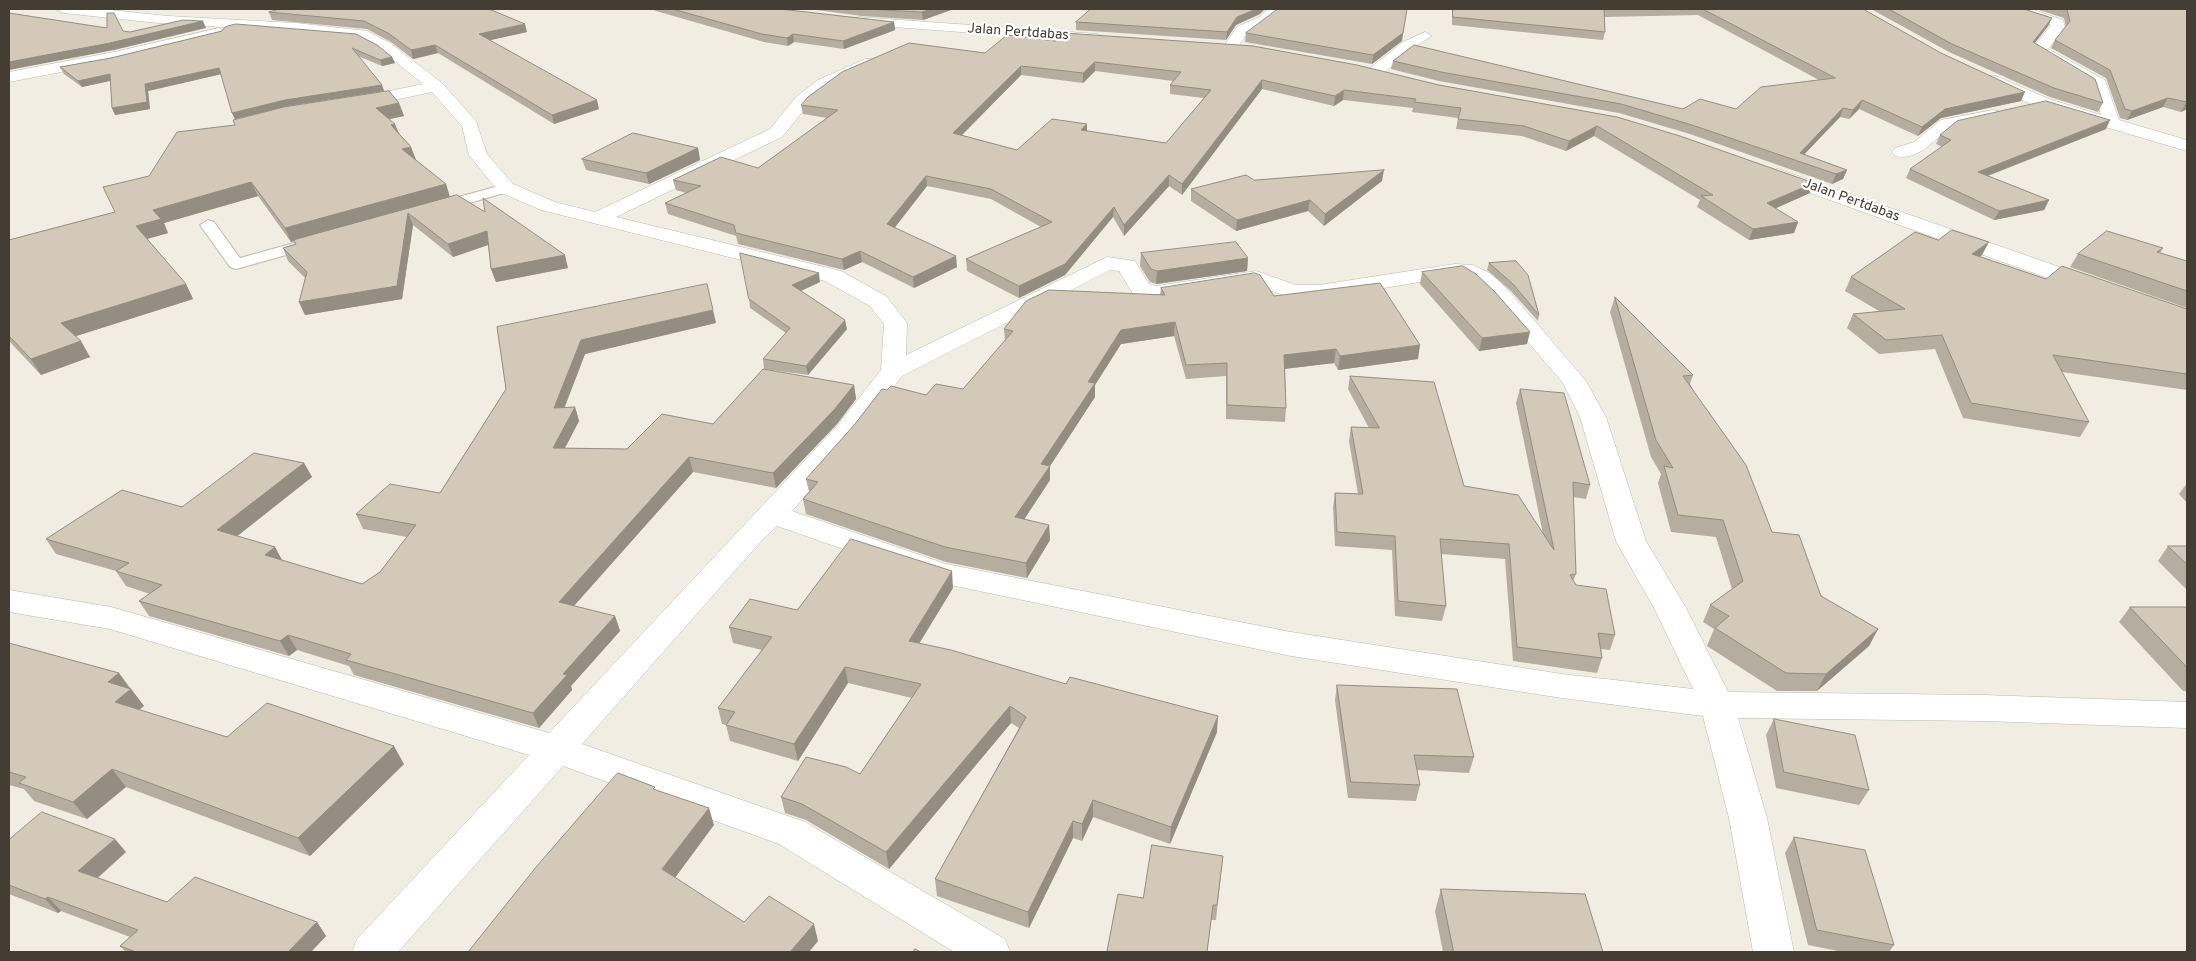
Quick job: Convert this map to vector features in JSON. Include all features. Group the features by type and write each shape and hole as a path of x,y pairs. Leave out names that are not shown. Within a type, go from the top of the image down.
{"street":[{"path":"63,9 168,20 305,27 362,34 385,46 436,86 470,125 478,155 506,188 548,206 833,276 878,301 896,324 893,371"},
{"path":"1232,46 1242,30 1266,19 1274,9"},
{"path":"2018,9 2058,23 2058,28 2040,50 2099,82 2112,124"},
{"name":"Jalan Pertdabas","path":"843,20 1118,39"},
{"path":"9,77 114,56 249,24"},
{"path":"916,43 952,28"},
{"path":"1376,71 1408,44 1424,36"},
{"path":"1213,45 1253,48"},
{"path":"597,218 776,133 802,101 824,83 890,54"},
{"path":"1357,67 1394,76"},
{"path":"1976,72 2043,103 2187,146"},
{"path":"336,106 436,86"},
{"path":"1901,152 1920,146 1947,124 1973,120 2043,103"},
{"name":"Jalan Pertdabas","path":"1766,170 2106,290"},
{"path":"372,952 752,533 773,514 847,431 893,371 1107,263 1127,266 1141,289 1155,293 1256,277 1293,292 1319,292 1455,270 1474,274 1502,297 1574,381 1593,417 1631,541 1670,608 1716,705 1748,818 1773,952"},
{"path":"773,514 941,573 1291,644 1562,686 1716,705 1984,708 2187,715"},
{"path":"9,601 111,618 556,749 792,833 990,952"}],"lane":[{"path":"424,211 506,188"},
{"path":"208,225 236,264 326,239"}],"building":[{"path":"280,9 489,9 525,24 479,34 597,100 552,115 435,45 411,50 388,33 364,21 269,12"},
{"path":"673,9 780,9 894,22 843,41 793,34 787,38 762,34"},
{"path":"867,9 932,9 922,12"},
{"path":"1091,9 1256,9 1237,17 1227,32 1076,22"},
{"path":"1278,9 1407,9 1403,33 1373,55 1246,33"},
{"path":"1453,9 1604,9 1605,32 1453,17"},
{"path":"1703,9 1863,9 1941,53 2025,92 1945,109 1922,127 1862,100 1853,110 1843,108 1800,153 1847,170 1836,174 1692,125 1621,104 1441,72 1393,61 1414,45 1683,109 1700,99 1736,109 1761,87 1835,78"},
{"path":"1889,9 2024,9 2052,18 2033,42 2095,79 2103,103 2054,88 1952,44"},
{"path":"2063,9 2187,9 2187,102 2168,98 2132,111 2125,109 2110,70 2055,40 2070,21 2067,10"},
{"path":"9,13 107,28 107,13 114,13 123,31 130,32 183,20 203,21 110,43 9,62"},
{"path":"236,24 356,34 377,45 392,57 380,60 352,48 382,85 285,100 232,113 219,68 145,84 147,102 112,108 110,74 78,81 60,67 111,58 222,31 225,27"},
{"path":"1064,33 1253,46 1357,65 1439,85 1617,117 1680,136 1814,183 1767,203 1798,222 1753,229 1701,196 1713,195 1597,126 1569,141 1524,126 1458,119 1461,108 1414,102 1416,99 1344,90 1335,96 1262,80 1182,184 1169,175 1124,225 1114,207 1065,264 1019,286 966,259 1052,222 991,189 926,176 887,224 956,256 913,277 860,251 842,259 736,233 734,225 665,203 701,186 673,180 721,157 758,168 838,110 801,105 808,97 842,72 909,43 985,53 1007,35 1055,41","holes":["1095,62 1181,72 1170,85 1211,90 1166,143 1081,130 1087,124 1052,119 1017,150 953,133 1021,66 1083,73"]},
{"path":"389,91 399,103 376,108 395,124 391,125 411,147 402,149 446,184 285,228 251,182 153,210 161,219 136,226 186,284 61,323 81,341 31,359 9,336 9,240 115,212 103,187 149,176 177,132 235,125 233,120 284,107"},
{"path":"2046,101 2110,120 1978,172 2049,200 1999,211 1910,169 1951,140 1940,135 1957,121"},
{"path":"633,133 698,148 646,173 582,159"},
{"path":"1384,170 1325,214 1310,200 1237,220 1191,189 1246,175 1254,180"},
{"path":"457,195 485,212 483,198 565,255 491,269 487,231 448,244 408,213 397,286 299,302 307,272 283,248 296,244 294,240"},
{"path":"1952,230 1989,242 1972,254 2046,279 2062,266 2187,309 2187,374 2053,355 2089,422 1971,403 1942,335 1886,340 1853,314 1905,309 1851,277 1915,232 1938,240"},
{"path":"2107,231 2163,248 2157,252 2187,261 2187,291 2078,254"},
{"path":"1236,242 1248,258 1157,271 1151,269 1141,253"},
{"path":"740,253 819,273 792,285 845,320 806,366 763,359 790,328 749,299"},
{"path":"1516,261 1528,275 1539,315 1513,284 1489,263"},
{"path":"1463,266 1476,274 1495,292 1530,332 1482,338 1422,272"},
{"path":"1255,273 1260,275 1274,296 1380,283 1420,345 1340,356 1336,349 1284,355 1286,408 1227,405 1227,363 1186,365 1175,322 1121,330 1088,382 1095,383 1041,464 1050,466 1015,517 1049,525 1026,563 945,547 803,499 818,482 806,479 855,424 882,389 887,390 891,386 926,395 936,384 963,389 1013,331 1004,329 1026,301 1049,290 1165,295 1161,288"},
{"path":"707,284 713,310 581,340 554,408 575,407 553,448 627,449 662,414 713,424 763,369 854,385 834,410 773,473 689,457 559,602 615,616 563,674 567,675 533,713 346,660 351,654 288,635 280,641 139,601 162,585 116,571 129,563 46,539 122,490 182,507 254,453 304,463 217,530 275,547 265,555 362,584 380,572 416,525 356,514 390,484 440,493 506,389 497,327"},
{"path":"1615,297 1693,375 1683,376 1746,465 1772,532 1799,535 1821,596 1878,629 1826,674 1786,673 1715,628 1729,616 1710,605 1743,581 1723,520 1678,515 1664,466 1673,468 1656,440"},
{"path":"1350,376 1434,382 1464,486 1518,495 1554,550 1520,389 1564,393 1590,485 1573,482 1576,574 1570,575 1576,585 1606,589 1615,635 1598,633 1602,658 1517,647 1509,544 1440,539 1446,606 1398,601 1395,536 1337,532 1335,493 1363,494 1351,427 1379,428"},
{"path":"851,539 952,571 909,641 951,650 1066,684 1070,677 1218,716 1171,827 1093,800 1082,824 1073,821 1028,912 935,879 1026,717 1010,706 886,852 802,804 781,797 806,757 846,767 860,774 921,684 845,667 794,744 726,725 735,712 718,708 772,637 729,627 750,599 797,610"},
{"path":"2168,546 2187,546 2187,564"},
{"path":"2130,607 2187,607 2187,667"},
{"path":"9,643 119,673 108,682 131,689 115,702 227,737 267,703 394,746 298,838 112,769 73,802 19,783 26,777 9,772"},
{"path":"1337,685 1457,689 1474,757 1414,755 1420,785 1351,782"},
{"path":"1774,719 1855,735 1869,790 1784,772"},
{"path":"618,773 655,787 653,789 709,808 662,869 744,922 769,896 814,924 790,952 468,952 537,866"},
{"path":"42,812 115,839 78,871 167,902 195,877 317,922 288,952 136,952 120,946 138,930 48,897 45,899 9,885 9,840"},
{"path":"1794,837 1865,850 1894,945 1817,930"},
{"path":"1152,845 1223,856 1217,905 1213,905 1207,952 1107,951 1118,894 1143,898"},
{"path":"1441,889 1585,894 1603,952 1454,952"}]}
